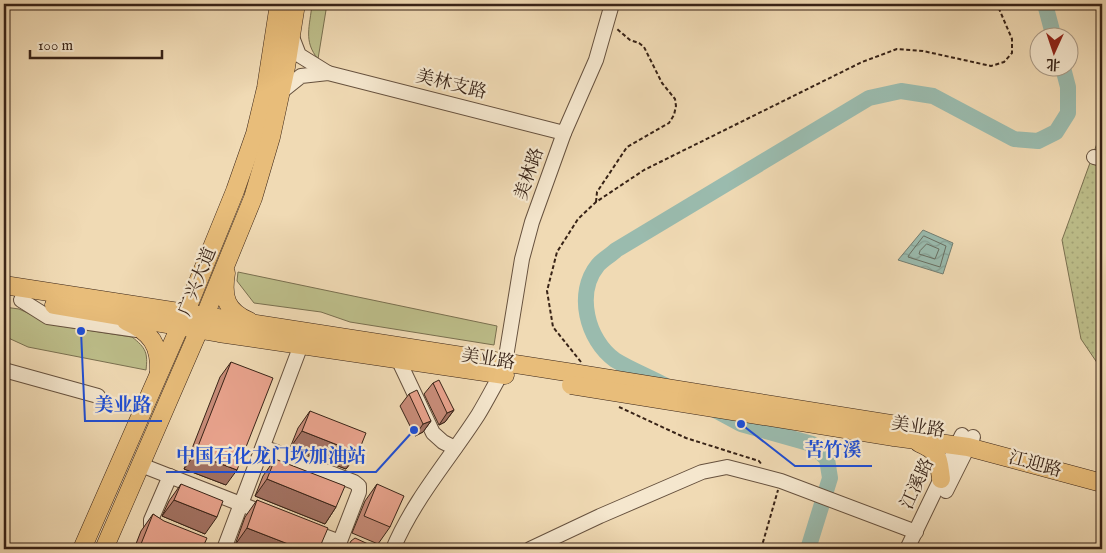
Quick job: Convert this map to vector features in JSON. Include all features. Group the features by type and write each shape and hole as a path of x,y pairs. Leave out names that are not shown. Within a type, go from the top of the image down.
{"main road":[{"name":"广兴大道","path":"82,549 183,320 235,191 255,134 266,88 279,4"},
{"name":"广兴大道","path":"104,549 253,198 271,137 281,92 292,37 296,4"},
{"path":"212,247 212,254 217,260 221,261 228,258"},
{"path":"228,258 224,288 227,303 243,318 269,327"},
{"name":"美业路","path":"4,285 201,323 301,345 398,359 576,375 901,434 965,441"},
{"name":"美业路","path":"4,297 115,315 183,320"},
{"path":"115,315 144,331 153,342 159,358 159,375"},
{"name":"美业路","path":"201,323 269,327 503,369"},
{"path":"901,434 931,448 937,456 941,479"},
{"name":"江迎路","path":"965,441 1102,472"},
{"name":"江迎路","path":"965,441 1102,483"}],"street":[{"name":"美林路","path":"503,369 522,259 532,222 564,133 596,60 612,4"},
{"path":"292,37 300,55 328,73"},
{"path":"281,92 301,76 328,73"},
{"name":"美林支路","path":"328,73 564,133"},
{"path":"21,300 48,317 144,331 183,320"},
{"path":"224,549 301,345"},
{"path":"398,359 433,434 438,439 455,448"},
{"path":"393,549 404,524 478,414 503,369"},
{"path":"4,370 98,396"},
{"name":"江溪路","path":"907,549 941,479 965,441"},
{"name":"江溪路","path":"916,549 965,441"},
{"path":"141,465 290,523 338,546 359,492 359,486 354,482 262,447"},
{"path":"530,549 600,516 702,472 727,467 787,483 916,532"},
{"path":"170,476 151,520 151,525 154,530 171,536"}],"path":[{"path":"576,375 553,327 547,291 557,252 578,219 596,202 644,170 862,62 897,48 923,51 991,66 1004,62 1012,53 1012,40 998,4"},
{"path":"596,202 597,192 627,147 669,123 674,115 676,106 675,99 662,83 644,47 630,40 608,21"},
{"path":"614,404 686,438 759,460 764,467 761,475"},
{"path":"761,549 787,483"}],"green space":[{"path":"312,4 327,4 318,59 310,46 309,39"},
{"path":"1099,138 1102,139 1102,370 1081,339 1062,240"},
{"path":"238,272 497,326 494,345 350,322 321,312 254,303 237,281"},
{"path":"4,307 19,309 54,325 132,337 145,351 147,359 146,370 28,347 4,336"}],"water":[{"path":"923,230 953,243 943,274 898,260"}],"building":[{"path":"231,362 273,378 237,470 195,454"},
{"path":"439,380 454,410 447,413 433,383"},
{"path":"417,390 431,421 423,424 409,394"},
{"path":"310,411 366,433 358,453 302,431"},
{"path":"275,459 345,486 336,507 267,479"},
{"path":"181,484 223,501 217,517 174,500"},
{"path":"377,484 404,496 390,527 364,516"},
{"path":"257,500 328,528 319,549 301,549 247,528"},
{"path":"153,514 164,521 207,538 202,549 139,549"},
{"path":"355,538 379,549 347,549"}],"waterway":[{"path":"1045,4 1051,28"},
{"path":"666,386 615,360 597,341 591,329 587,316 586,302 591,276 598,265 616,250 869,98 901,91 933,96 1014,139 1038,141 1056,132 1068,113 1068,87 1066,78"},
{"path":"715,410 741,424 812,444 827,459 830,478 808,549"}],"place":[{"name":"美业路","path":"81,331"},
{"name":"苦竹溪","path":"741,424"},
{"name":"中国石化龙门坎加油站","path":"414,430"}]}
